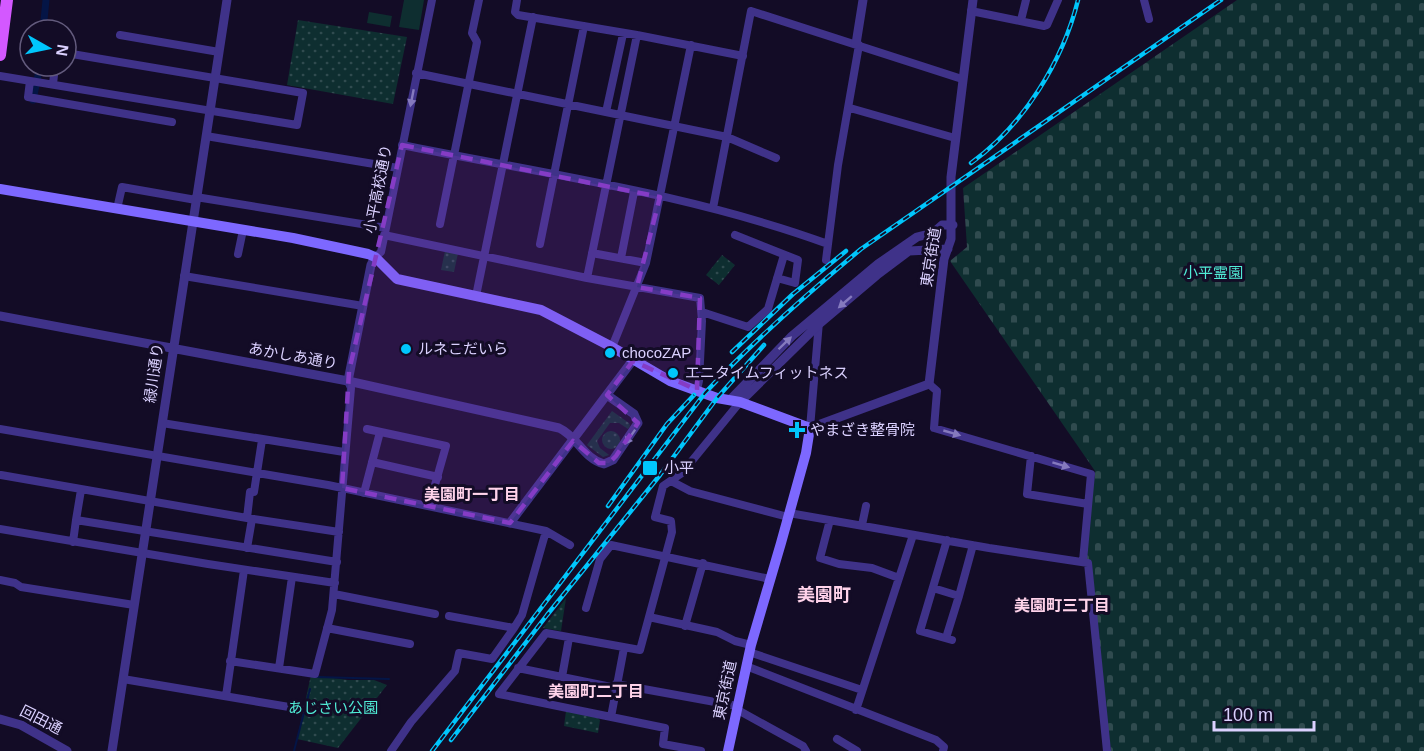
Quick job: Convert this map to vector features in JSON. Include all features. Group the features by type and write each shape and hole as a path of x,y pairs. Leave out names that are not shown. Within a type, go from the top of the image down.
{"main road":[{"path":"0,55 2,22 7,0"},
{"path":"0,189 336,247 375,258 397,279 541,309 635,359 670,381 810,428"},
{"name":"東京街道","path":"728,751 750,648 789,515 810,436 810,428"}],"street":[{"name":"緑川通り","path":"112,751 227,0"},
{"name":"小平高校通り","path":"279,668 315,674 327,628 337,562 344,452 351,388 348,381 371,265 381,252 432,0"},
{"path":"440,224 477,42 472,33 479,0"},
{"path":"517,0 515,12 518,15 743,56"},
{"path":"826,260 838,165 850,108 863,0"},
{"name":"東京街道","path":"929,384 944,259 953,225 950,211 955,138 973,0"},
{"path":"1021,20 1026,0"},
{"path":"970,11 1047,25 1058,0"},
{"path":"1144,0 1149,19"},
{"path":"713,208 751,11 962,79"},
{"path":"476,296 533,17"},
{"path":"540,244 584,27"},
{"path":"606,112 623,34"},
{"path":"120,35 219,52"},
{"path":"586,278 637,35"},
{"path":"612,347 646,263 691,45"},
{"path":"0,76 297,125 303,93 78,55"},
{"path":"416,73 727,137 776,158"},
{"path":"53,84 54,78"},
{"path":"34,81 28,97 172,122"},
{"path":"850,108 955,138"},
{"path":"206,136 398,168"},
{"path":"402,145 713,208 790,230 828,244"},
{"path":"117,208 122,187 385,232 586,278 700,298 702,312 697,390"},
{"path":"621,258 634,192"},
{"path":"701,751 663,744 665,728 499,694 546,633 640,650 672,532 671,521 655,517 663,486 682,473 765,362 821,310 862,276 917,237 933,233 942,225 953,225"},
{"path":"238,254 243,230"},
{"path":"735,236 798,260 795,283 777,278"},
{"path":"735,401 850,297 909,251 948,249"},
{"path":"591,253 646,263"},
{"path":"702,312 748,327 768,309 784,255"},
{"path":"184,276 363,306"},
{"path":"821,310 810,428 929,384 937,391 934,428 1091,474 1083,561"},
{"name":"あかしあ通り","path":"0,316 348,381 559,428 575,439 582,449 599,463 609,464 638,423 634,414 607,395"},
{"path":"510,523 635,359"},
{"path":"162,423 344,452"},
{"path":"0,429 342,488 546,531 570,545"},
{"path":"367,429 446,446 429,506"},
{"path":"364,493 380,432"},
{"path":"247,548 250,492 254,492 262,440"},
{"path":"1031,456 1027,494 1088,504"},
{"path":"372,462 438,477"},
{"path":"1,475 339,532"},
{"path":"671,481 690,491 789,515 1088,563 1107,751"},
{"path":"73,542 81,490"},
{"path":"862,525 866,506"},
{"path":"76,520 337,562"},
{"path":"830,520 820,558 839,564 872,568 899,578"},
{"path":"0,529 335,583"},
{"path":"391,751 411,722 455,670 459,653 492,659 514,628 522,615 546,531"},
{"path":"856,710 913,535"},
{"path":"947,540 920,631 949,639 973,545"},
{"path":"586,608 600,559 611,545 770,579"},
{"path":"684,626 702,563"},
{"path":"226,696 244,570"},
{"path":"230,661 279,668 292,577"},
{"path":"0,580 15,583 21,587 134,605"},
{"path":"933,588 959,596"},
{"path":"333,594 435,614"},
{"path":"449,616 514,628"},
{"path":"649,617 717,633 750,648 862,690"},
{"path":"327,628 410,644"},
{"path":"562,677 569,638"},
{"path":"611,717 624,648"},
{"path":"746,666 936,740 944,747 943,751"},
{"path":"518,669 736,708 803,746 806,751"},
{"path":"123,679 301,709"},
{"name":"回田通","path":"0,719 21,725 67,751"},
{"path":"837,740 853,750"}],"highlighted area":[{"path":"402,145 660,197 637,287 700,298 697,390 633,361 607,395 638,423 616,456 609,463 599,463 573,441 510,523 342,488 349,371"}],"green space":[{"path":"404,0 424,0 419,30 399,27"},
{"name":"小平霊園","path":"1237,0 1424,0 1424,751 1111,751 1084,558 1095,471 950,261 967,247 963,188"},
{"path":"369,12 392,16 390,27 367,23"},
{"path":"298,20 407,37 393,104 287,85"},
{"path":"445,251 458,253 454,272 441,270"},
{"path":"722,255 735,265 719,285 706,275"},
{"path":"612,411 630,426 628,429 619,423 610,423 597,441 600,448 609,455 603,457 587,445"},
{"path":"611,431 617,434 620,440 617,446 611,449 605,446 602,440 605,434"},
{"path":"566,598 561,631 543,628"},
{"name":"あじさい公園","path":"311,675 348,680 374,680 387,685 338,748 297,739"},
{"path":"566,711 596,716 600,720 598,733 564,726"}],"waterway":[{"path":"44,18 46,0"},
{"path":"33,100 38,78"},
{"path":"317,677 389,679"},
{"path":"294,751 310,689"}],"railway":[{"path":"971,163 1008,130 1038,90 1062,46 1078,0"},
{"path":"432,751 705,393 761,336 861,249 1221,0"},
{"path":"732,352 793,294 846,251"},
{"path":"451,740 547,615 660,475 717,398 764,345"},
{"path":"608,506 667,424 694,395"}],"place":[{"name":"ルネこだいら","path":"406,349"},
{"name":"chocoZAP","path":"610,353"},
{"name":"エニタイムフィットネス","path":"673,373"},
{"name":"やまざき整骨院","path":"797,430"},
{"name":"小平","path":"650,468"}],"district":[{"name":"美園町一丁目","path":"472,494"},
{"name":"美園町","path":"824,595"},
{"name":"美園町三丁目","path":"1062,605"},
{"name":"美園町二丁目","path":"596,691"}]}
